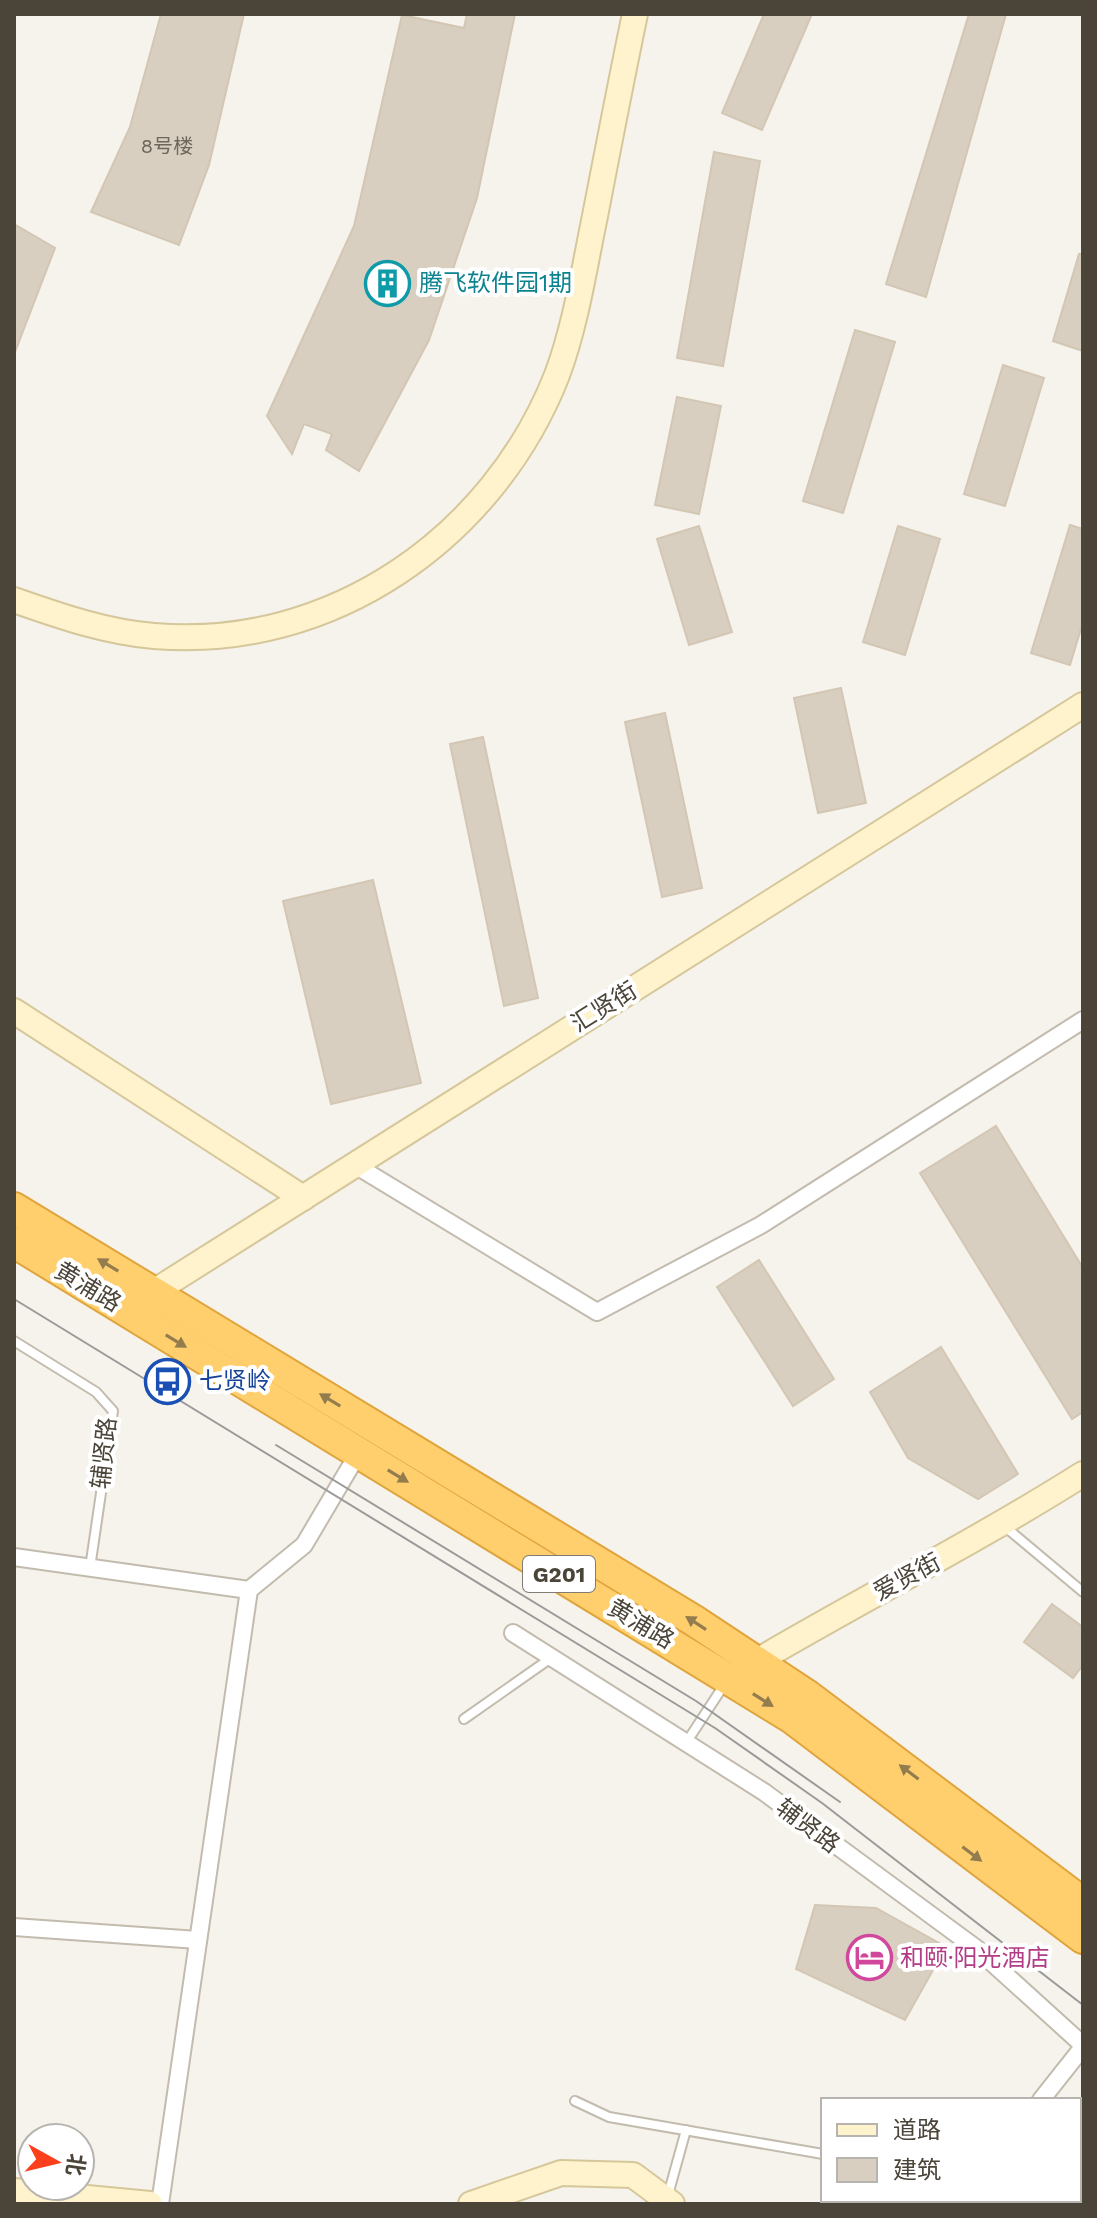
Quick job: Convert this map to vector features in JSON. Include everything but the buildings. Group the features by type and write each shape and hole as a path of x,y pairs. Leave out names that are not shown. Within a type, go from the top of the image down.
{"highway":[{"name":"黄浦路","path":"14,1208 756,1662 808,1696 1083,1903"},
{"name":"黄浦路","path":"14,1242 792,1718 1083,1938"}],"street":[{"path":"14,600 112,630 195,637 235,634 309,617 378,587 413,565 445,538 508,464 536,420 557,375 585,273 635,14"},
{"name":"汇贤街","path":"126,1310 1083,705"},
{"path":"14,1011 303,1198"},
{"path":"355,1165 597,1312 761,1225 1083,1020"},
{"path":"160,2204 249,1590 304,1545 359,1452"},
{"name":"爱贤街","path":"729,1678 1002,1525 1083,1474"},
{"path":"14,1557 249,1590"},
{"name":"辅贤路","path":"513,1633 764,1792 977,1949 1083,2046"},
{"path":"14,1927 198,1940"},
{"path":"1043,2098 1083,2046"},
{"path":"471,2204 561,2173 633,2175 670,2202"},
{"path":"14,2191 150,2204"}],"lane":[{"name":"辅贤路","path":"14,1341 96,1392 113,1411 90,1568"},
{"path":"1002,1525 1083,1592"},
{"path":"464,1719 552,1658"},
{"path":"686,1743 729,1678"},
{"path":"575,2101 609,2117 821,2154"},
{"path":"670,2202 686,2130"}],"tram line":[{"path":"14,1299 715,1728 822,1803 1083,2005"},
{"path":"276,1445 696,1701 840,1802"}],"place":[{"name":"腾飞软件园1期","path":"388,283"},
{"name":"七贤岭","path":"168,1381"},
{"name":"和颐·阳光酒店","path":"869,1958"}]}
